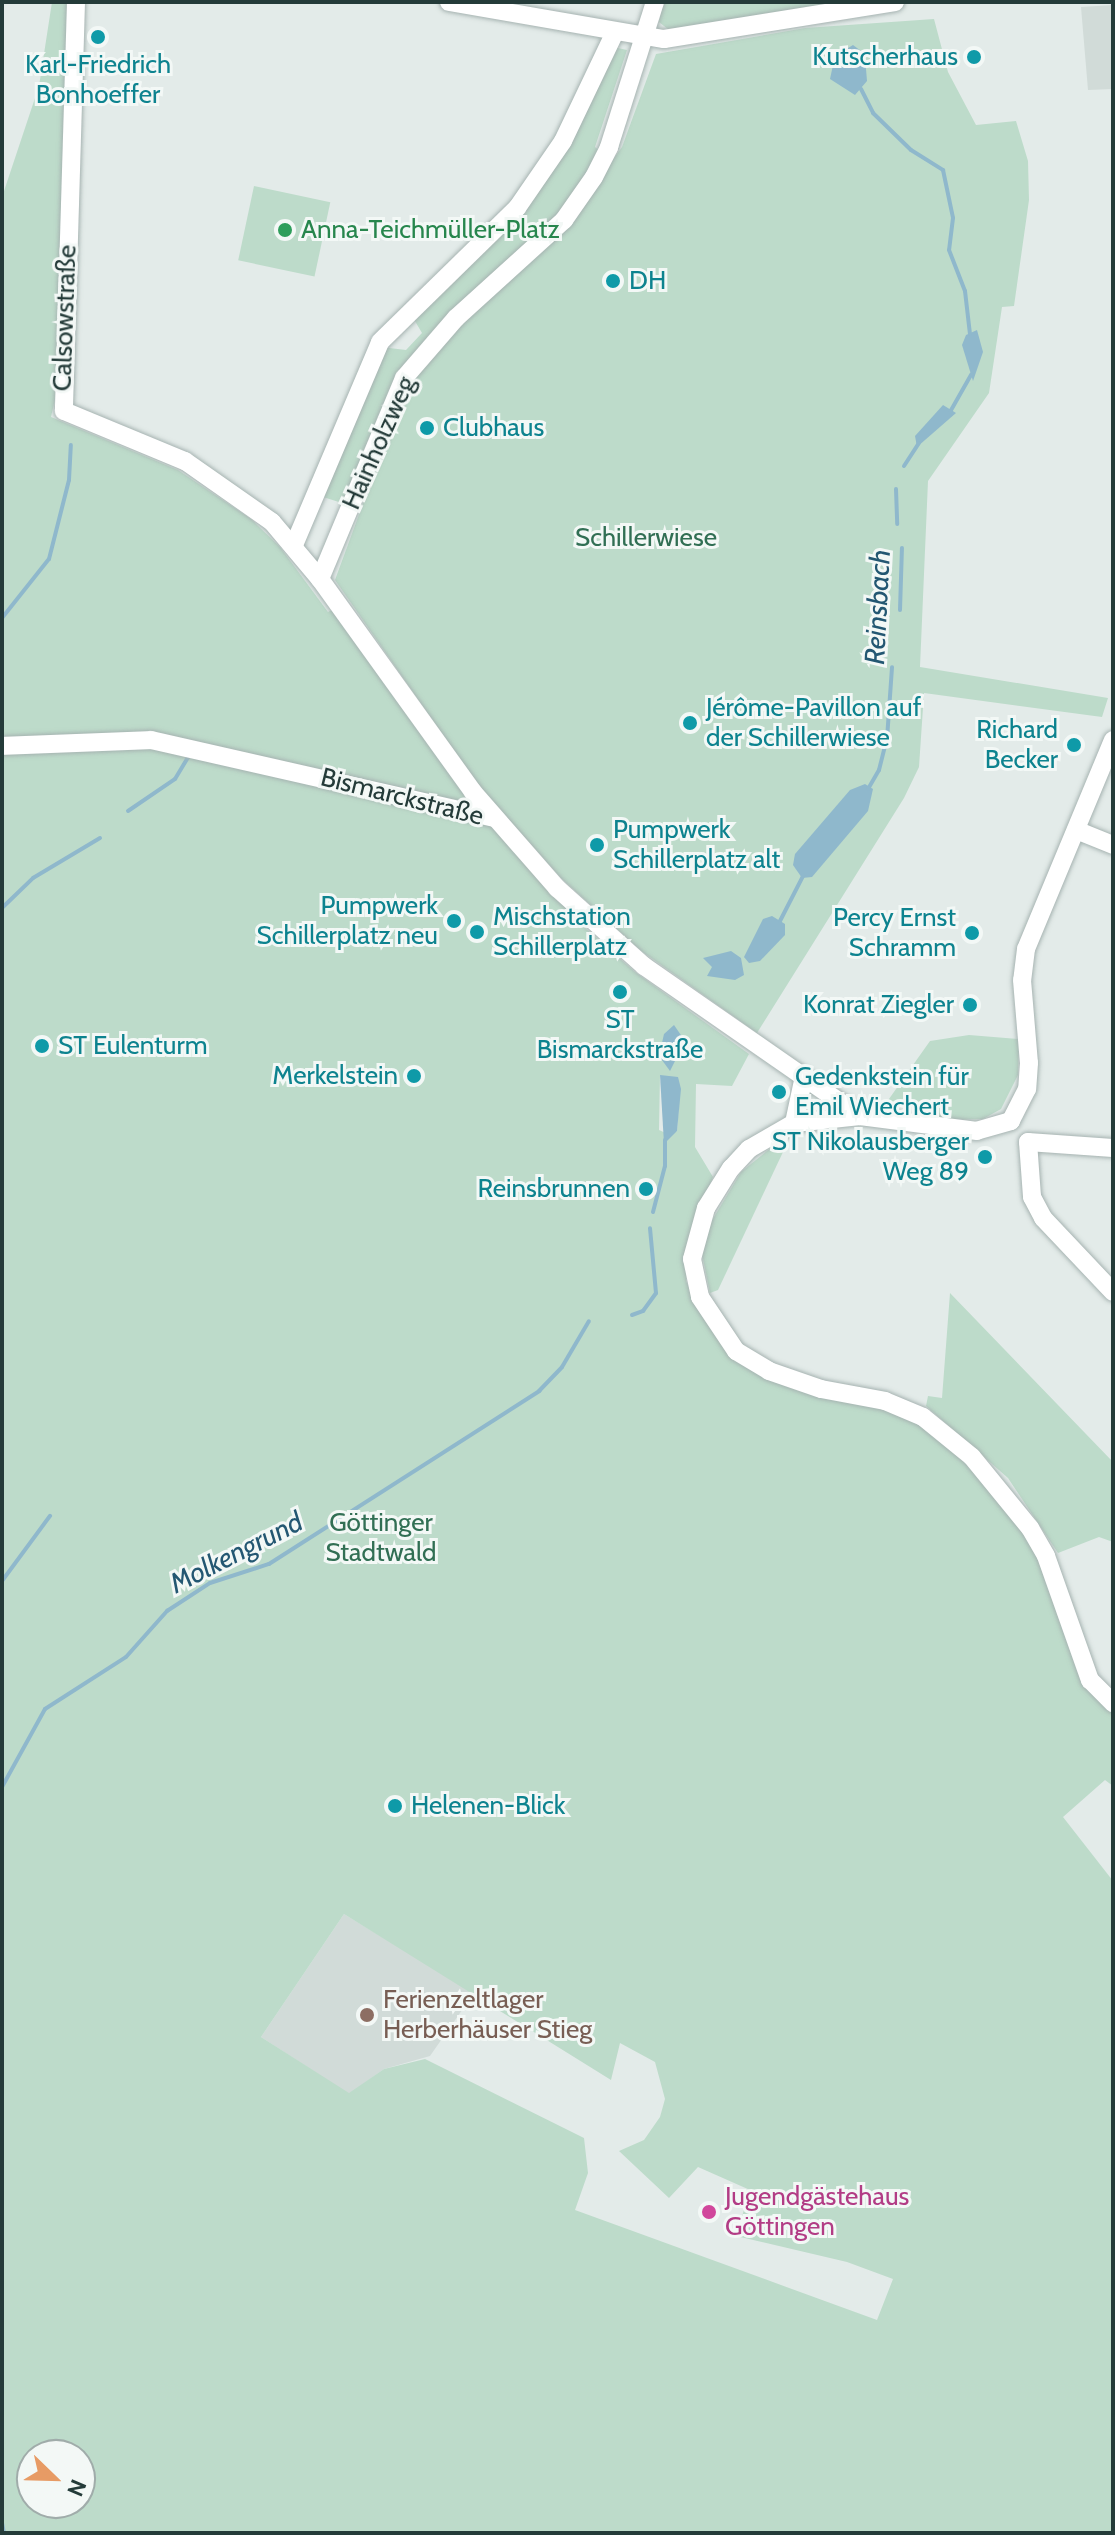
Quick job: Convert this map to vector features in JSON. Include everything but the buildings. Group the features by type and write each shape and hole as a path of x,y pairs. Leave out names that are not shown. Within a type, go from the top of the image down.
{"street":[{"name":"Calsowstraße","path":"76,2 63,410 194,466 254,508 294,545 493,818"},
{"path":"449,2 643,39 895,2"},
{"name":"Hainholzweg","path":"320,579 404,378 456,318 564,220 587,188 609,147 655,2"},
{"name":"Hainholzweg","path":"294,545 380,342 517,208 563,141 614,34"},
{"name":"Bismarckstraße","path":"2,746 151,740 493,818 618,944 803,1081 860,1116"},
{"path":"1113,740 1026,949 1028,1076 1021,1107 1011,1121 977,1131 860,1116 794,1123 749,1149 731,1168 699,1224 693,1276 710,1316 736,1351 769,1371 821,1389 885,1401 923,1417 972,1457 1030,1528 1046,1556 1090,1680 1113,1703"},
{"path":"1076,830 1113,845"},
{"path":"794,1123 803,1081"},
{"path":"1011,1121 1028,1142 1032,1197 1043,1218 1113,1292"},
{"path":"1028,1142 1113,1148"}],"shaded area":[{"path":"1113,5 1113,89 1088,90 1081,7"},
{"name":"Ferienzeltlager Herberhäuser Stieg","path":"344,1914 474,1993 430,2056 384,2069 349,2094 261,2037"}],"green space":[{"name":"Göttinger Stadtwald","path":"52,2 69,2 56,395 51,417 178,470 251,519 280,547 328,612 332,610 487,822 569,908 567,912 635,972 749,1054 732,1086 696,1084 695,1147 713,1177 689,1239 686,1281 705,1321 731,1354 882,1406 922,1424 966,1460 998,1494 1033,1546 1078,1674 1113,1711 1113,1786 1105,1780 1063,1817 1113,1881 1113,2533 2,2533 2,197 39,86","holes":["660,1075 679,1104 677,1131 670,1135 659,1130","344,1914 611,2080 620,2043 655,2062 665,2099 660,2117 644,2140 619,2151 669,2198 698,2167 750,2190 736,2236 847,2262 893,2279 877,2320 575,2210 588,2173 584,2138 425,2059 384,2069 349,2093 261,2037"]},
{"path":"662,2 844,2 669,30 659,22"},
{"name":"Schillerwiese","path":"934,19 948,72 976,125 1016,121 1028,161 1029,200 1014,306 1002,307 989,393 928,481 920,667 1108,698 1102,717 924,693 919,767 904,798 757,1033 640,950 561,878 477,784 335,580 405,389 421,362 567,223 622,147 656,54 805,28"},
{"path":"613,47 627,50 595,147 600,151 558,216 427,339 345,504 320,496 381,347 406,350 422,333 412,316 488,245"},
{"name":"Anna-Teichmüller-Platz","path":"254,186 330,202 314,277 238,260"},
{"path":"969,1035 1019,1039 1018,1075 1001,1109 983,1119 950,1120 929,1118 923,1108 884,1106 930,1041"},
{"path":"783,1138 783,1152 718,1290 710,1293 702,1254 711,1222 741,1172"},
{"path":"950,1293 1113,1462 1113,1542 1099,1537 1058,1553 1008,1478 926,1406 928,1396 942,1398"}],"water":[{"path":"853,45 861,51 867,81 855,95 830,79 835,56"},
{"path":"977,330 983,352 973,381 962,345 966,335"},
{"path":"943,405 956,413 917,447 915,436"},
{"path":"865,784 873,789 868,811 812,877 802,878 793,865 795,854 850,790"},
{"path":"772,916 785,924 785,935 760,961 749,963 744,957 763,919"},
{"path":"731,951 741,958 744,975 735,980 707,976 712,967 703,958"},
{"path":"674,1025 685,1041 670,1071 659,1056 664,1034"},
{"path":"660,1075 678,1077 681,1089 677,1131 664,1144"}],"waterway":[{"name":"Reinsbach","path":"861,89 873,113 911,150 943,170 953,218 949,250 965,291 970,334"},
{"name":"Reinsbach","path":"950,412 971,375"},
{"name":"Reinsbach","path":"904,466 919,443"},
{"path":"2,618 49,559 69,480 71,445"},
{"name":"Reinsbach","path":"896,489 897,524"},
{"name":"Reinsbach","path":"900,610 902,548"},
{"name":"Reinsbach","path":"868,789 879,770 887,739 892,667"},
{"path":"128,811 175,779 188,757"},
{"path":"3,907 33,878 100,838"},
{"name":"Reinsbach","path":"780,921 803,876"},
{"name":"Reinsbach","path":"653,1212 665,1166 665,1140"},
{"name":"Reinsbach","path":"632,1315 643,1311 656,1293 650,1228"},
{"name":"Molkengrund","path":"2,1787 45,1709 126,1657 167,1611 210,1583 269,1564 539,1391 562,1367 589,1321"},
{"path":"2,1581 50,1516"},
{"path":"2,2523 4,2533"}],"place":[{"name":"Karl-Friedrich Bonhoeffer","path":"98,37"},
{"name":"Kutscherhaus","path":"974,57"},
{"name":"Anna-Teichmüller-Platz","path":"285,230"},
{"name":"DH","path":"613,281"},
{"name":"Clubhaus","path":"427,428"},
{"name":"Jérôme-Pavillon auf der Schillerwiese","path":"690,723"},
{"name":"Richard Becker","path":"1074,745"},
{"name":"Pumpwerk Schillerplatz alt","path":"597,845"},
{"name":"Pumpwerk Schillerplatz neu","path":"454,921"},
{"name":"Mischstation Schillerplatz","path":"477,932"},
{"name":"Percy Ernst Schramm","path":"972,933"},
{"name":"ST Bismarckstraße","path":"620,992"},
{"name":"Konrat Ziegler","path":"970,1005"},
{"name":"ST Eulenturm","path":"42,1046"},
{"name":"Merkelstein","path":"414,1076"},
{"name":"Gedenkstein für Emil Wiechert","path":"779,1092"},
{"name":"ST Nikolausberger Weg 89","path":"985,1157"},
{"name":"Reinsbrunnen","path":"646,1189"},
{"name":"Helenen-Blick","path":"395,1806"},
{"name":"Ferienzeltlager Herberhäuser Stieg","path":"367,2015"},
{"name":"Jugendgästehaus Göttingen","path":"709,2212"}]}
